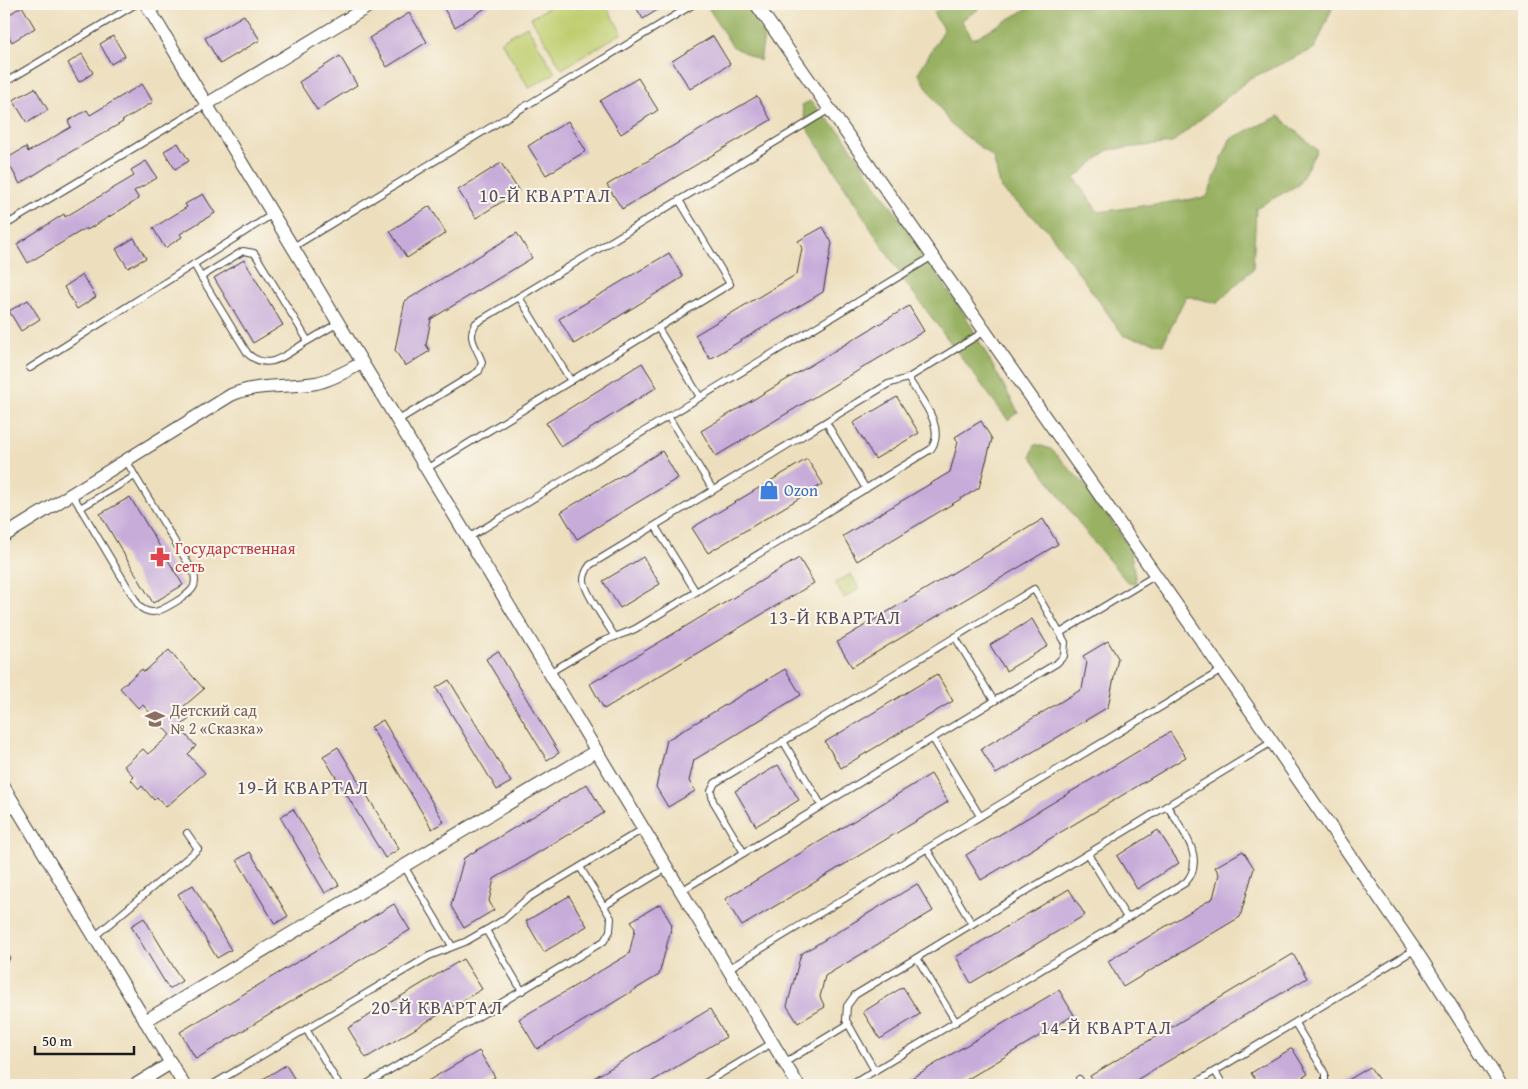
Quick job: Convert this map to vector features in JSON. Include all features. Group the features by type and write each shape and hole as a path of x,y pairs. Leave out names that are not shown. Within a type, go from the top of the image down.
{"street":[{"path":"146,4 728,969 795,1084"},
{"path":"207,104 372,4"},
{"path":"756,4 1272,742 1414,950 1502,1085"},
{"path":"4,536 241,390 316,383 332,378 362,363"},
{"path":"145,1021 596,750"},
{"path":"4,788 184,1085"},
{"path":"135,1085 171,1063"}],"lane":[{"path":"4,83 136,4"},
{"path":"293,247 694,4"},
{"path":"4,226 207,104"},
{"path":"397,421 479,370 482,362 471,339 476,323 830,109"},
{"path":"426,469 730,284 679,200"},
{"path":"30,368 273,214"},
{"path":"201,276 243,251 254,253 308,341"},
{"path":"468,538 932,256"},
{"path":"194,264 248,354 255,360 267,363 274,361 338,323"},
{"path":"519,297 571,381"},
{"path":"658,328 700,397"},
{"path":"615,637 586,590 585,575 590,565 888,384 908,378 985,331"},
{"path":"549,673 601,642 635,629 932,449 937,432 934,420 908,378"},
{"path":"668,416 713,490"},
{"path":"826,422 866,489"},
{"path":"72,494 139,606 148,612 159,611 190,593 194,586 194,573 126,460"},
{"path":"80,508 135,476"},
{"path":"655,526 696,592"},
{"path":"1060,633 1156,575"},
{"path":"681,892 1057,663 1064,656 1066,650 1065,642 1034,589 715,783 711,791 713,801 744,853"},
{"path":"955,637 994,701"},
{"path":"728,969 1222,670"},
{"path":"933,739 980,816"},
{"path":"783,741 822,806"},
{"path":"875,1071 847,1025 845,1014 847,1006 855,995 1272,742"},
{"path":"851,1085 1185,883 1192,875 1195,860 1194,852 1167,806"},
{"path":"4,816 16,808"},
{"path":"217,1084 428,956 465,942 503,920 523,902 643,829"},
{"path":"94,937 198,848 187,833"},
{"path":"927,849 972,924"},
{"path":"1088,854 1127,918"},
{"path":"404,866 452,946"},
{"path":"365,1085 604,940 610,930 611,918 580,867"},
{"path":"604,906 667,868"},
{"path":"486,930 522,991"},
{"path":"1192,1085 1414,950"},
{"path":"4,955 6,958 4,960"},
{"path":"917,958 956,1022"},
{"path":"1295,1023 1325,1074 1325,1085"},
{"path":"784,1064 847,1025"},
{"path":"306,1029 339,1085"},
{"path":"703,1085 772,1043"},
{"path":"1215,1071 1223,1085"}],"green space":[{"path":"554,4 605,4 622,33 562,69 531,18"},
{"path":"706,4 745,4 764,36 760,61 732,46"},
{"path":"950,4 988,4 961,20 973,39 1036,4 1334,4 1315,48 1249,79 1172,143 1108,150 1075,178 1098,212 1207,197 1230,139 1279,116 1317,150 1298,185 1256,208 1253,269 1217,303 1186,296 1163,344 1124,336 1047,229 1001,189 993,157 950,124 918,73 944,30 933,13"},
{"path":"527,26 555,73 529,88 501,41"},
{"path":"810,101 842,134 966,317 1018,412 1008,420 906,283 806,126 802,105"},
{"path":"1035,444 1051,449 1089,489 1130,548 1136,582 1128,583 1087,534 1031,456"},
{"path":"851,574 859,589 844,598 835,583"}],"building":[{"path":"441,4 492,4 455,27"},
{"path":"634,4 667,4 643,19"},
{"path":"22,6 35,28 12,42 4,27 4,18"},
{"path":"409,13 427,42 387,67 369,38"},
{"path":"244,15 260,40 220,64 205,38"},
{"path":"113,36 125,56 111,64 100,44"},
{"path":"713,36 730,64 690,89 672,61"},
{"path":"82,54 93,73 79,82 68,63"},
{"path":"340,56 357,85 317,110 299,82"},
{"path":"638,78 658,110 621,134 600,101"},
{"path":"142,84 153,102 20,184 6,159 26,147 28,152 71,127 68,121 87,110 90,115"},
{"path":"35,88 48,110 27,123 13,100"},
{"path":"757,96 771,120 622,209 607,185"},
{"path":"568,121 586,151 546,175 528,146"},
{"path":"178,143 189,161 175,169 164,151"},
{"path":"146,161 157,178 134,191 139,199 28,263 17,244 64,214 65,217 134,176 131,170"},
{"path":"501,163 519,191 476,218 458,190"},
{"path":"203,194 215,213 180,234 182,237 165,248 153,228 187,207 185,204"},
{"path":"430,206 446,233 407,258 390,231"},
{"path":"823,227 832,243 823,292 710,359 695,335 797,274 802,248 798,241"},
{"path":"517,233 532,258 431,319 426,345 430,351 405,366 395,350 405,301"},
{"path":"134,238 146,258 128,268 116,249"},
{"path":"669,253 683,277 574,344 559,319"},
{"path":"244,260 283,325 253,343 214,278"},
{"path":"82,275 96,297 77,309 64,287"},
{"path":"28,300 40,319 21,331 9,311"},
{"path":"909,306 924,331 716,456 701,431"},
{"path":"642,363 657,387 561,447 546,423"},
{"path":"897,397 919,433 875,459 853,423"},
{"path":"981,421 992,439 979,488 857,561 843,536 950,472 958,442 955,437"},
{"path":"662,451 678,478 577,539 561,512"},
{"path":"807,459 823,484 708,553 692,528"},
{"path":"130,497 183,585 153,603 100,514"},
{"path":"1043,519 1058,544 852,667 837,642"},
{"path":"643,557 660,584 620,608 603,581"},
{"path":"799,558 814,583 604,709 590,684"},
{"path":"1032,619 1048,646 1006,671 990,645"},
{"path":"1108,641 1118,658 1108,707 996,774 981,749 1082,689 1087,662 1083,656"},
{"path":"169,650 204,689 184,706 193,716 179,727 196,746 188,754 205,773 166,807 157,797 154,800 142,786 139,789 131,780 134,777 124,766 143,749 148,754 170,735 143,705 138,708 120,688 142,669 144,672"},
{"path":"498,651 559,753 547,760 486,659"},
{"path":"785,669 801,695 694,760 689,781 695,791 668,807 656,787 667,740"},
{"path":"937,674 953,701 841,768 825,742"},
{"path":"449,680 511,782 497,790 436,688"},
{"path":"383,720 444,822 432,829 371,727"},
{"path":"1170,732 1186,757 981,880 966,855"},
{"path":"338,747 399,849 385,858 323,756"},
{"path":"778,765 799,800 756,826 735,791"},
{"path":"931,774 948,802 742,926 725,899"},
{"path":"587,784 604,813 494,879 489,901 494,910 464,928 451,906 464,858"},
{"path":"293,809 339,885 325,893 280,817"},
{"path":"1158,830 1179,863 1137,889 1117,856"},
{"path":"1243,851 1254,868 1240,917 1123,987 1108,961 1213,898 1219,874 1215,867"},
{"path":"250,852 288,916 275,924 237,860"},
{"path":"917,884 933,911 825,976 820,997 825,1007 798,1023 787,1006 801,954"},
{"path":"193,885 231,950 217,958 178,894"},
{"path":"1069,889 1085,915 971,983 956,957"},
{"path":"569,896 587,926 544,952 526,921"},
{"path":"394,904 410,930 196,1059 180,1032"},
{"path":"660,904 672,925 659,975 537,1049 519,1019 629,954 635,929 631,921"},
{"path":"144,918 182,981 169,989 131,926"},
{"path":"1293,954 1307,978 1128,1085 1095,1085 1090,1076"},
{"path":"463,959 482,989 366,1058 348,1028"},
{"path":"903,987 920,1014 880,1039 863,1012"},
{"path":"1059,990 1074,1015 958,1085 900,1085"},
{"path":"710,1009 726,1037 646,1085 582,1085"},
{"path":"1292,1048 1308,1074 1290,1085 1259,1085 1251,1073"},
{"path":"479,1051 495,1077 482,1085 421,1085"},
{"path":"286,1065 298,1085 253,1085"},
{"path":"1370,1067 1382,1085 1340,1085"}],"place":[{"name":"Ozon","path":"769,490"},
{"name":"Государственная сеть","path":"160,557"},
{"name":"Детский сад № 2 «Сказка»","path":"155,719"}],"district":[{"name":"10-Й КВАРТАЛ","path":"545,195"},
{"name":"13-Й КВАРТАЛ","path":"835,617"},
{"name":"19-Й КВАРТАЛ","path":"303,787"},
{"name":"20-Й КВАРТАЛ","path":"437,1007"},
{"name":"14-Й КВАРТАЛ","path":"1106,1027"}]}
